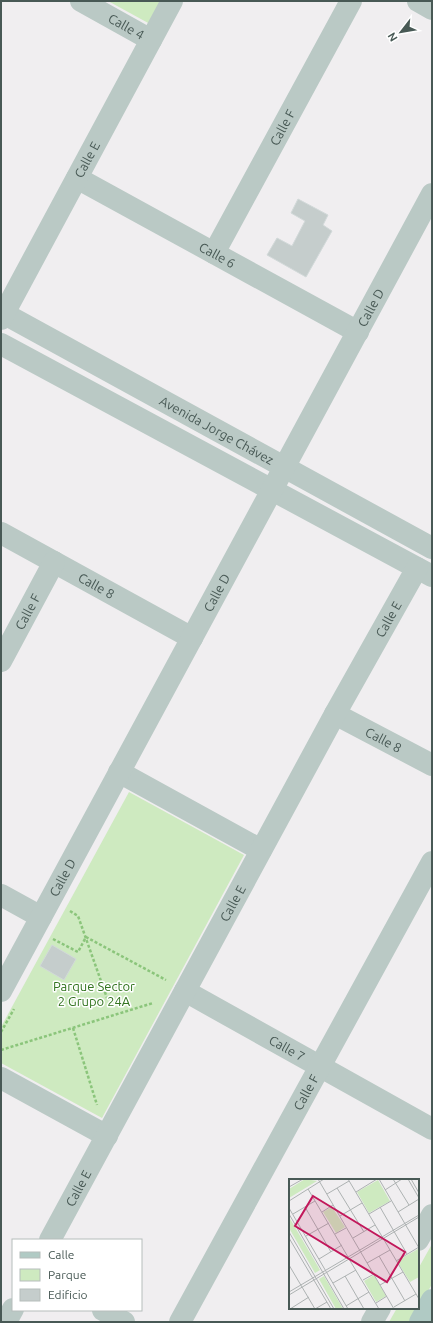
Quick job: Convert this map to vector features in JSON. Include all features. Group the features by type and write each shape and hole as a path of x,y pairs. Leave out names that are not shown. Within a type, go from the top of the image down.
{"main road":[{"path":"420,1322 432,1300"}],"street":[{"name":"Calle 4","path":"80,1 151,40"},
{"name":"Calle E","path":"2,315 172,1"},
{"name":"Calle F","path":"214,253 351,1"},
{"path":"418,1 432,9"},
{"name":"Calle 6","path":"77,178 358,332"},
{"name":"Calle D","path":"8,998 41,917 432,194"},
{"name":"Avenida Jorge Chávez","path":"2,315 431,544"},
{"path":"1,344 424,572"},
{"name":"Calle 8","path":"1,533 192,638"},
{"name":"Calle F","path":"1,661 54,562"},
{"name":"Calle E","path":"51,1239 335,714 424,572"},
{"name":"Calle 8","path":"335,714 432,765"},
{"path":"119,772 261,850"},
{"name":"Calle F","path":"180,1322 432,862"},
{"path":"1,894 41,917"},
{"name":"Calle 7","path":"185,991 432,1129"},
{"path":"1,1078 107,1136"},
{"path":"419,1238 432,1215"},
{"path":"372,1322 379,1309"},
{"path":"6,1322 12,1311"},
{"path":"105,1311 124,1322"}],"path":[{"path":"65,916 68,910 78,916 107,998"},
{"path":"55,933 52,939 78,952 86,937"},
{"path":"86,937 185,991"},
{"path":"1,1032 8,998"},
{"path":"1,1050 156,1002"},
{"path":"73,1028 107,1136"}],"green space":[{"path":"108,1 163,1 150,24"},
{"name":"Parque Sector 2 Grupo 24A","path":"129,792 244,855 102,1118 1,1063 1,1027"},
{"path":"432,1244 432,1284 419,1308 419,1267"},
{"path":"396,1309 418,1309 411,1322 389,1322"}],"building":[{"path":"298,199 328,215 323,225 332,231 306,277 267,255 277,238 292,246 305,221 291,213"},
{"path":"52,945 76,959 64,980 40,966"}]}
